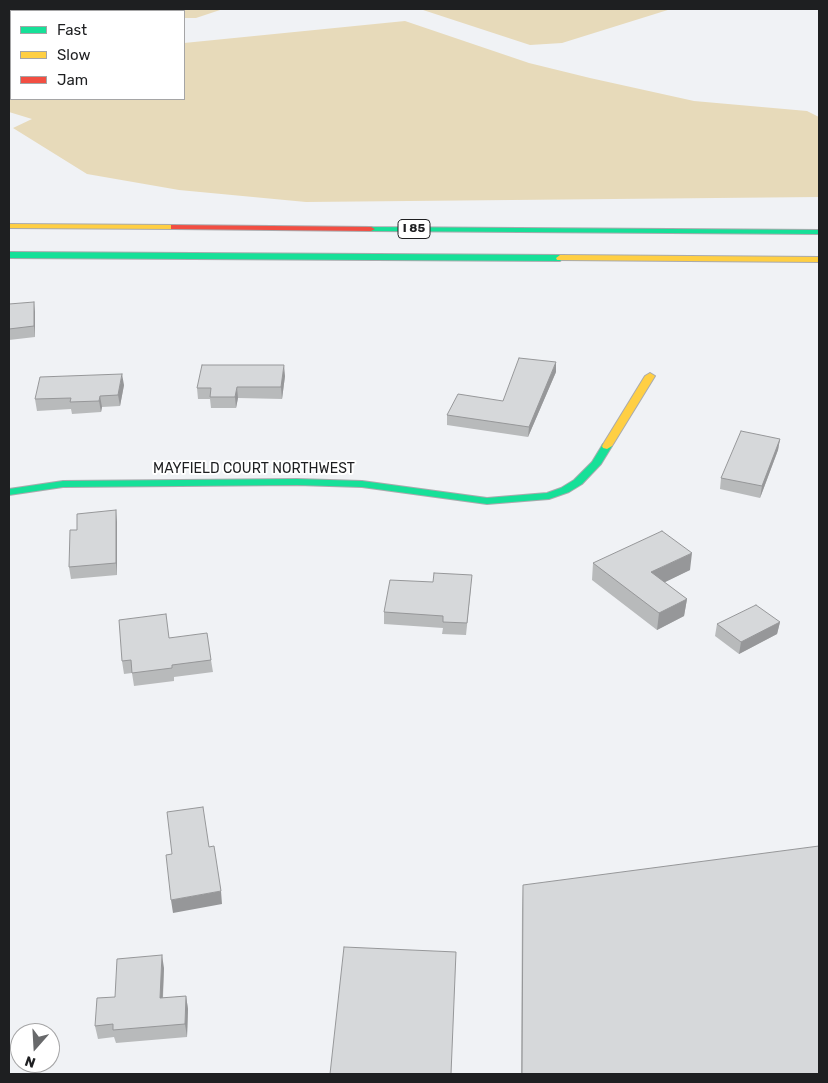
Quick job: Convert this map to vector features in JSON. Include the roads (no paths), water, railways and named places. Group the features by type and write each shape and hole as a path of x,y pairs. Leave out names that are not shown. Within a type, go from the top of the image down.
{"main road":[{"name":"I 85","path":"9,226 819,232"},
{"name":"I 85","path":"9,255 819,260"},
{"name":"MAYFIELD COURT NORTHWEST","path":"9,492 63,484 297,482 362,484 487,501 549,496 565,490 578,482 596,464 650,376"}]}
